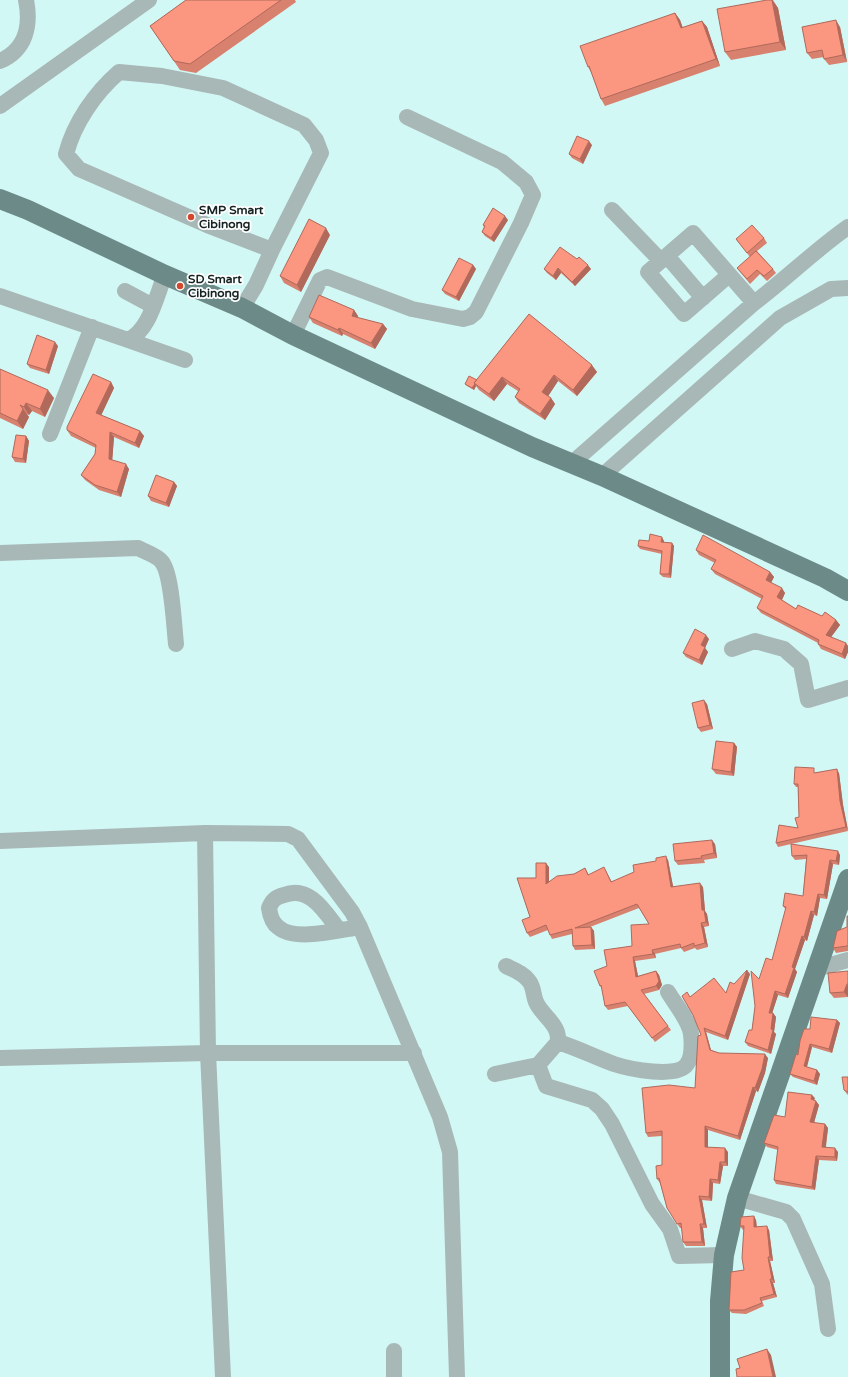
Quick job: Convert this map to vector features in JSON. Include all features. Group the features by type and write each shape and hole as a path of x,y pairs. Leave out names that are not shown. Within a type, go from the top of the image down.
{"main road":[{"path":"2,204 28,210 165,275 242,308 293,335 532,447 602,476 846,588"},
{"path":"720,1377 720,1301 724,1254 737,1198 848,879"}],"street":[{"path":"0,61 7,58 20,45 27,31 29,17 26,0"},
{"path":"0,106 150,0"},
{"path":"242,308 256,285 321,153 316,140 304,125 223,88 162,76 119,72 103,86 70,138 66,154 79,169 207,225 272,250"},
{"path":"293,335 320,280 327,277 412,309 463,319 470,317 476,312 521,223 533,195 526,182 502,162 407,117"},
{"path":"612,210 703,298"},
{"path":"571,464 754,304 830,239 848,227"},
{"path":"729,275 684,314 648,272 693,233 754,304"},
{"path":"128,340 138,333 153,306 165,275"},
{"path":"602,476 780,318 831,289 848,288"},
{"path":"125,291 153,306"},
{"path":"0,296 185,360"},
{"path":"50,434 92,327"},
{"path":"0,553 138,548 162,561 168,576 176,644"},
{"path":"732,649 755,641 784,648 801,664 808,700 848,688"},
{"path":"205,833 208,1053 223,1377"},
{"path":"0,841 205,833 288,834 298,839 352,912 360,927 440,1117 450,1152 457,1377"},
{"path":"339,930 360,927"},
{"path":"816,969 848,960"},
{"path":"495,1074 538,1065 558,1042 559,1035 556,1027 536,1003 530,982 522,974 506,966"},
{"path":"558,1042 616,1064 635,1069 658,1072 678,1071 687,1065 692,1053 691,1033 668,992"},
{"path":"0,1058 208,1053 414,1053"},
{"path":"538,1065 546,1086 592,1100 602,1109 612,1124 652,1204 670,1229 679,1256 724,1254"},
{"path":"737,1198 786,1212 792,1219 822,1284 828,1329"},
{"path":"394,1351 394,1377"}],"building":[{"path":"186,0 281,0 190,64 174,61 150,26"},
{"path":"772,0 780,42 725,52 717,9"},
{"path":"675,13 681,28 702,21 716,59 601,99 580,46"},
{"path":"836,20 843,55 824,59 822,50 807,53 802,27"},
{"path":"577,136 589,141 580,159 569,154"},
{"path":"493,208 505,216 491,238 482,232 485,226 483,225"},
{"path":"309,219 326,228 297,285 280,276"},
{"path":"752,225 764,238 747,253 736,239"},
{"path":"560,247 577,259 579,257 588,265 572,282 558,268 553,276 544,269"},
{"path":"756,251 773,269 764,276 757,270 747,279 737,268"},
{"path":"459,258 473,265 456,297 442,290"},
{"path":"319,295 354,310 352,316 383,324 371,343 339,328 338,330 309,317"},
{"path":"529,314 592,365 573,390 554,375 542,392 551,398 540,414 515,397 520,389 502,377 489,394 474,383"},
{"path":"37,335 55,342 46,370 27,364"},
{"path":"0,369 48,390 40,409 26,403 24,407 20,405 23,409 17,421 0,413"},
{"path":"93,374 111,382 96,413 140,431 135,443 110,432 109,459 126,464 117,492 95,485 81,475 95,454 96,445 67,430 67,427"},
{"path":"469,376 477,380 472,388 465,384"},
{"path":"16,435 26,436 23,459 12,457"},
{"path":"156,475 174,482 166,503 148,496"},
{"path":"650,534 662,537 661,542 672,543 669,574 660,574 662,551 638,546 639,540 649,541"},
{"path":"703,535 770,572 766,580 782,588 777,597 796,609 798,605 822,616 825,612 836,620 826,635 846,643 842,654 818,644 819,640 757,608 763,596 711,569 716,560 696,550"},
{"path":"695,629 706,635 701,645 705,647 699,660 683,653"},
{"path":"704,700 710,725 698,728 692,703"},
{"path":"716,741 734,743 731,772 712,769"},
{"path":"795,767 814,768 814,773 837,769 840,801 846,827 776,843 779,825 798,828 795,818 799,817 798,784 794,784"},
{"path":"712,840 714,853 701,856 702,858 675,861 673,844"},
{"path":"791,844 838,851 836,861 830,860 824,895 818,894 814,912 811,911 804,937 802,936 792,967 794,968 785,994 775,991 769,1013 773,1013 771,1029 773,1030 768,1050 745,1042 749,1030 752,1030 755,1006 751,971 759,979 766,958 772,960 786,907 783,906 785,893 803,896 807,855 792,856"},
{"path":"666,856 671,887 700,883 702,910 704,910 706,922 701,923 705,943 694,946 694,943 681,948 680,944 652,950 653,954 633,957 636,977 656,971 659,981 656,986 641,990 668,1026 652,1038 625,1002 605,1006 601,985 600,986 594,971 607,966 604,950 632,946 631,925 649,924 637,904 575,928 591,927 592,945 573,946 572,929 550,935 546,925 527,933 522,920 530,917 517,878 536,878 536,863 546,863 546,884 557,876 574,874 585,868 588,875 604,867 611,882 634,872 633,865 656,861 656,858"},
{"path":"847,916 848,946 833,948 837,931 847,927"},
{"path":"747,970 725,1036 704,1028 710,1050 719,1053 765,1054 762,1069 755,1088 753,1087 738,1136 705,1126 705,1147 725,1148 725,1162 720,1162 718,1180 710,1179 709,1197 699,1196 704,1224 700,1224 702,1242 683,1242 681,1223 677,1224 667,1208 659,1178 657,1179 656,1166 662,1165 662,1131 646,1133 642,1088 669,1085 695,1088 698,1036 701,1035 693,1015 682,996 687,992 690,997 714,978 726,993 730,982 734,984"},
{"path":"848,971 848,984 844,992 830,993 828,973"},
{"path":"811,1017 837,1020 829,1049 810,1044 804,1066 817,1070 814,1081 790,1074 796,1054 798,1055 804,1029 810,1029"},
{"path":"842,1077 848,1077 848,1092 844,1090"},
{"path":"788,1092 812,1095 811,1099 816,1101 810,1122 825,1124 822,1147 835,1148 835,1157 816,1156 812,1187 774,1180 778,1147 764,1143 774,1115 785,1117"},
{"path":"754,1216 754,1227 767,1226 770,1257 768,1257 772,1279 770,1279 774,1294 760,1298 762,1303 744,1310 729,1310 731,1272 744,1270 742,1258 744,1226 740,1226 741,1217"},
{"path":"767,1349 773,1377 737,1377 736,1369 740,1368 737,1359"}],"place":[{"name":"SMP Smart Cibinong","path":"191,217"},
{"name":"SD Smart Cibinong","path":"180,286"}]}
